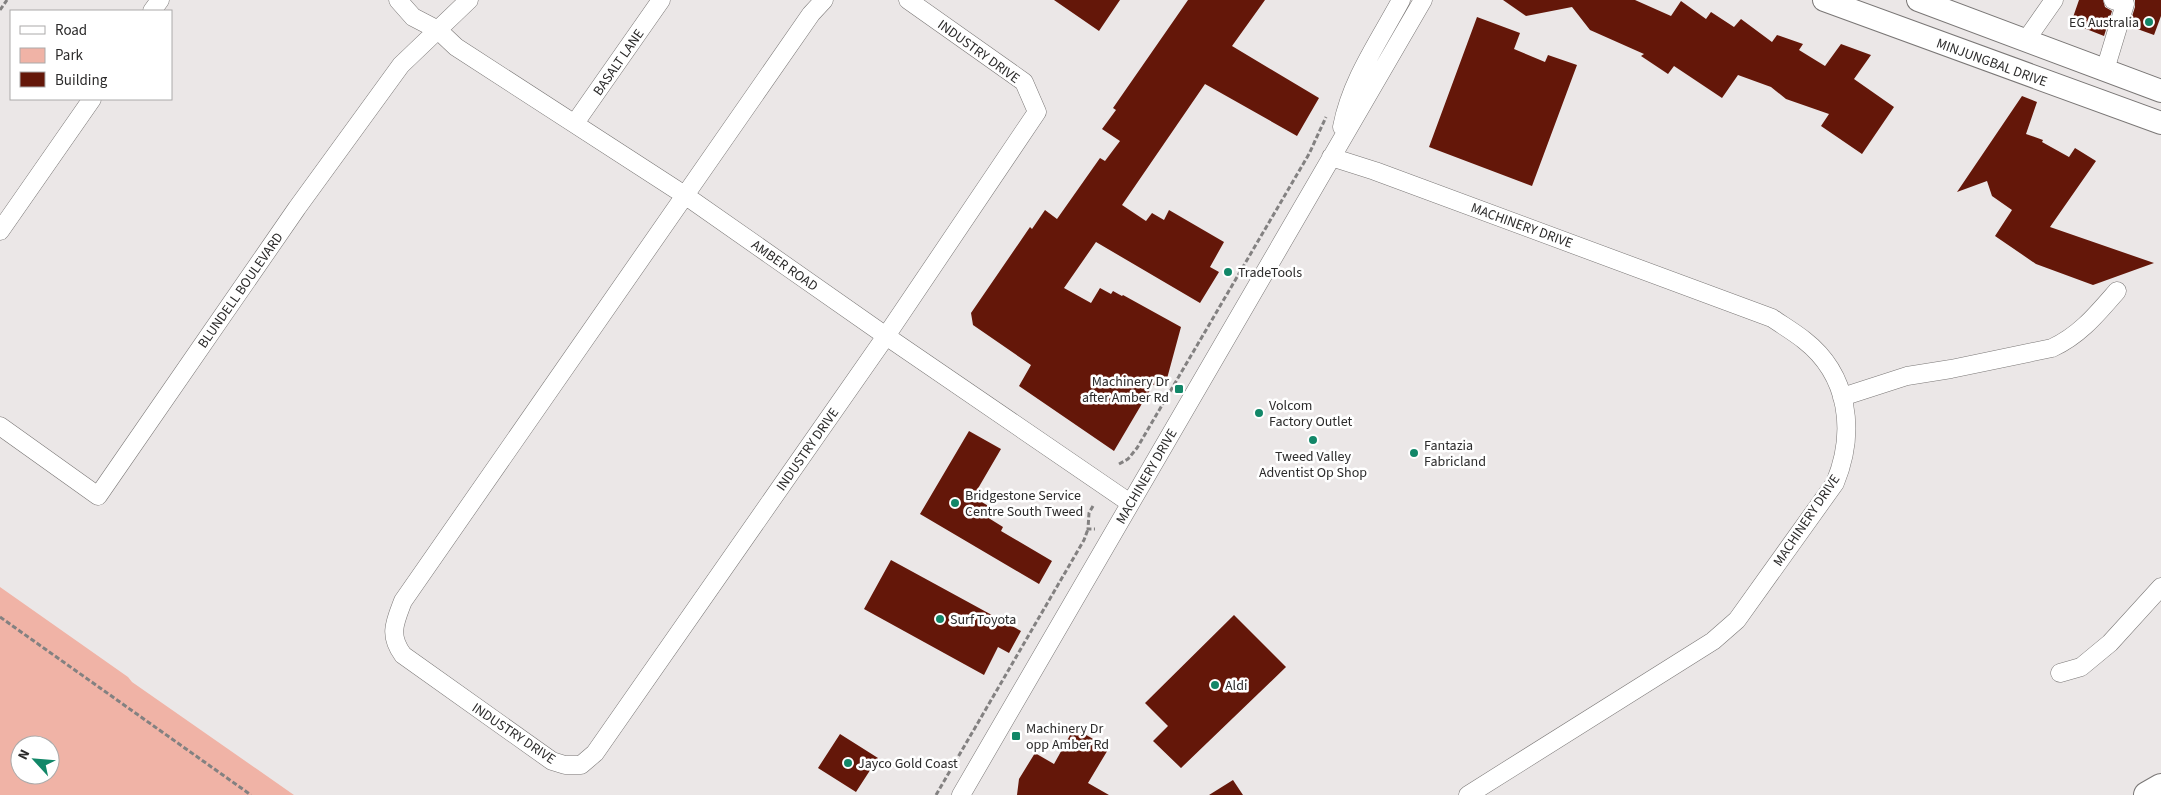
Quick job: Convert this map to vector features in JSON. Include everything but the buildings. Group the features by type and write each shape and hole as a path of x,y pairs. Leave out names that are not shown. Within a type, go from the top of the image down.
{"highway":[{"path":"2147,795 2161,787"}],"main road":[{"name":"MINJUNGBAL DRIVE","path":"1824,0 2161,124"},
{"path":"1918,0 2161,90"}],"street":[{"name":"AMBER ROAD","path":"398,0 413,17 438,30 456,47 686,196 1130,503"},
{"name":"BLUNDELL BOULEVARD","path":"0,426 98,496 297,208 383,88 401,65 469,0"},
{"name":"BASALT LANE","path":"575,123 661,0"},
{"name":"INDUSTRY DRIVE","path":"824,0 811,14 404,601 394,624 394,644 403,655 552,761 564,765 581,765 595,753 886,336 1037,112 1024,82 908,0"},
{"name":"MACHINERY DRIVE","path":"1335,150 1355,84 1401,0"},
{"name":"MACHINERY DRIVE","path":"962,795 1423,0"},
{"path":"2026,40 2054,0"},
{"path":"2105,70 2125,4 2112,0"},
{"path":"0,232 91,100"},
{"name":"MACHINERY DRIVE","path":"1335,150 1384,174 1772,318 1805,340 1822,357 1838,384 1842,397 1848,429 1842,466 1835,483 1737,620 1713,641 1468,795"},
{"path":"1842,397 1907,376 1951,370 2052,348 2066,341 2088,325 2117,292"},
{"path":"2060,673 2081,666 2110,643 2161,587"}],"path":[{"path":"0,10 7,0"},
{"path":"1119,464 1128,459 1138,448 1309,154 1328,112"},
{"path":"936,795 1084,540 1088,529 1088,513 1093,506"},
{"path":"1088,529 1095,529"},
{"path":"0,617 251,795"}],"green space":[{"path":"0,587 128,677 132,682 294,795 0,795"}],"place":[{"name":"EG Australia","path":"2149,22"},
{"name":"TradeTools","path":"1228,272"},
{"name":"Machinery Dr after Amber Rd","path":"1179,389"},
{"name":"Volcom Factory Outlet","path":"1259,413"},
{"name":"Tweed Valley Adventist Op Shop","path":"1313,440"},
{"name":"Fantazia Fabricland","path":"1414,453"},
{"name":"Bridgestone Service Centre South Tweed","path":"955,503"},
{"name":"Surf Toyota","path":"940,619"},
{"name":"Aldi","path":"1215,685"},
{"name":"Machinery Dr opp Amber Rd","path":"1016,736"},
{"name":"Jayco Gold Coast","path":"848,763"}]}
